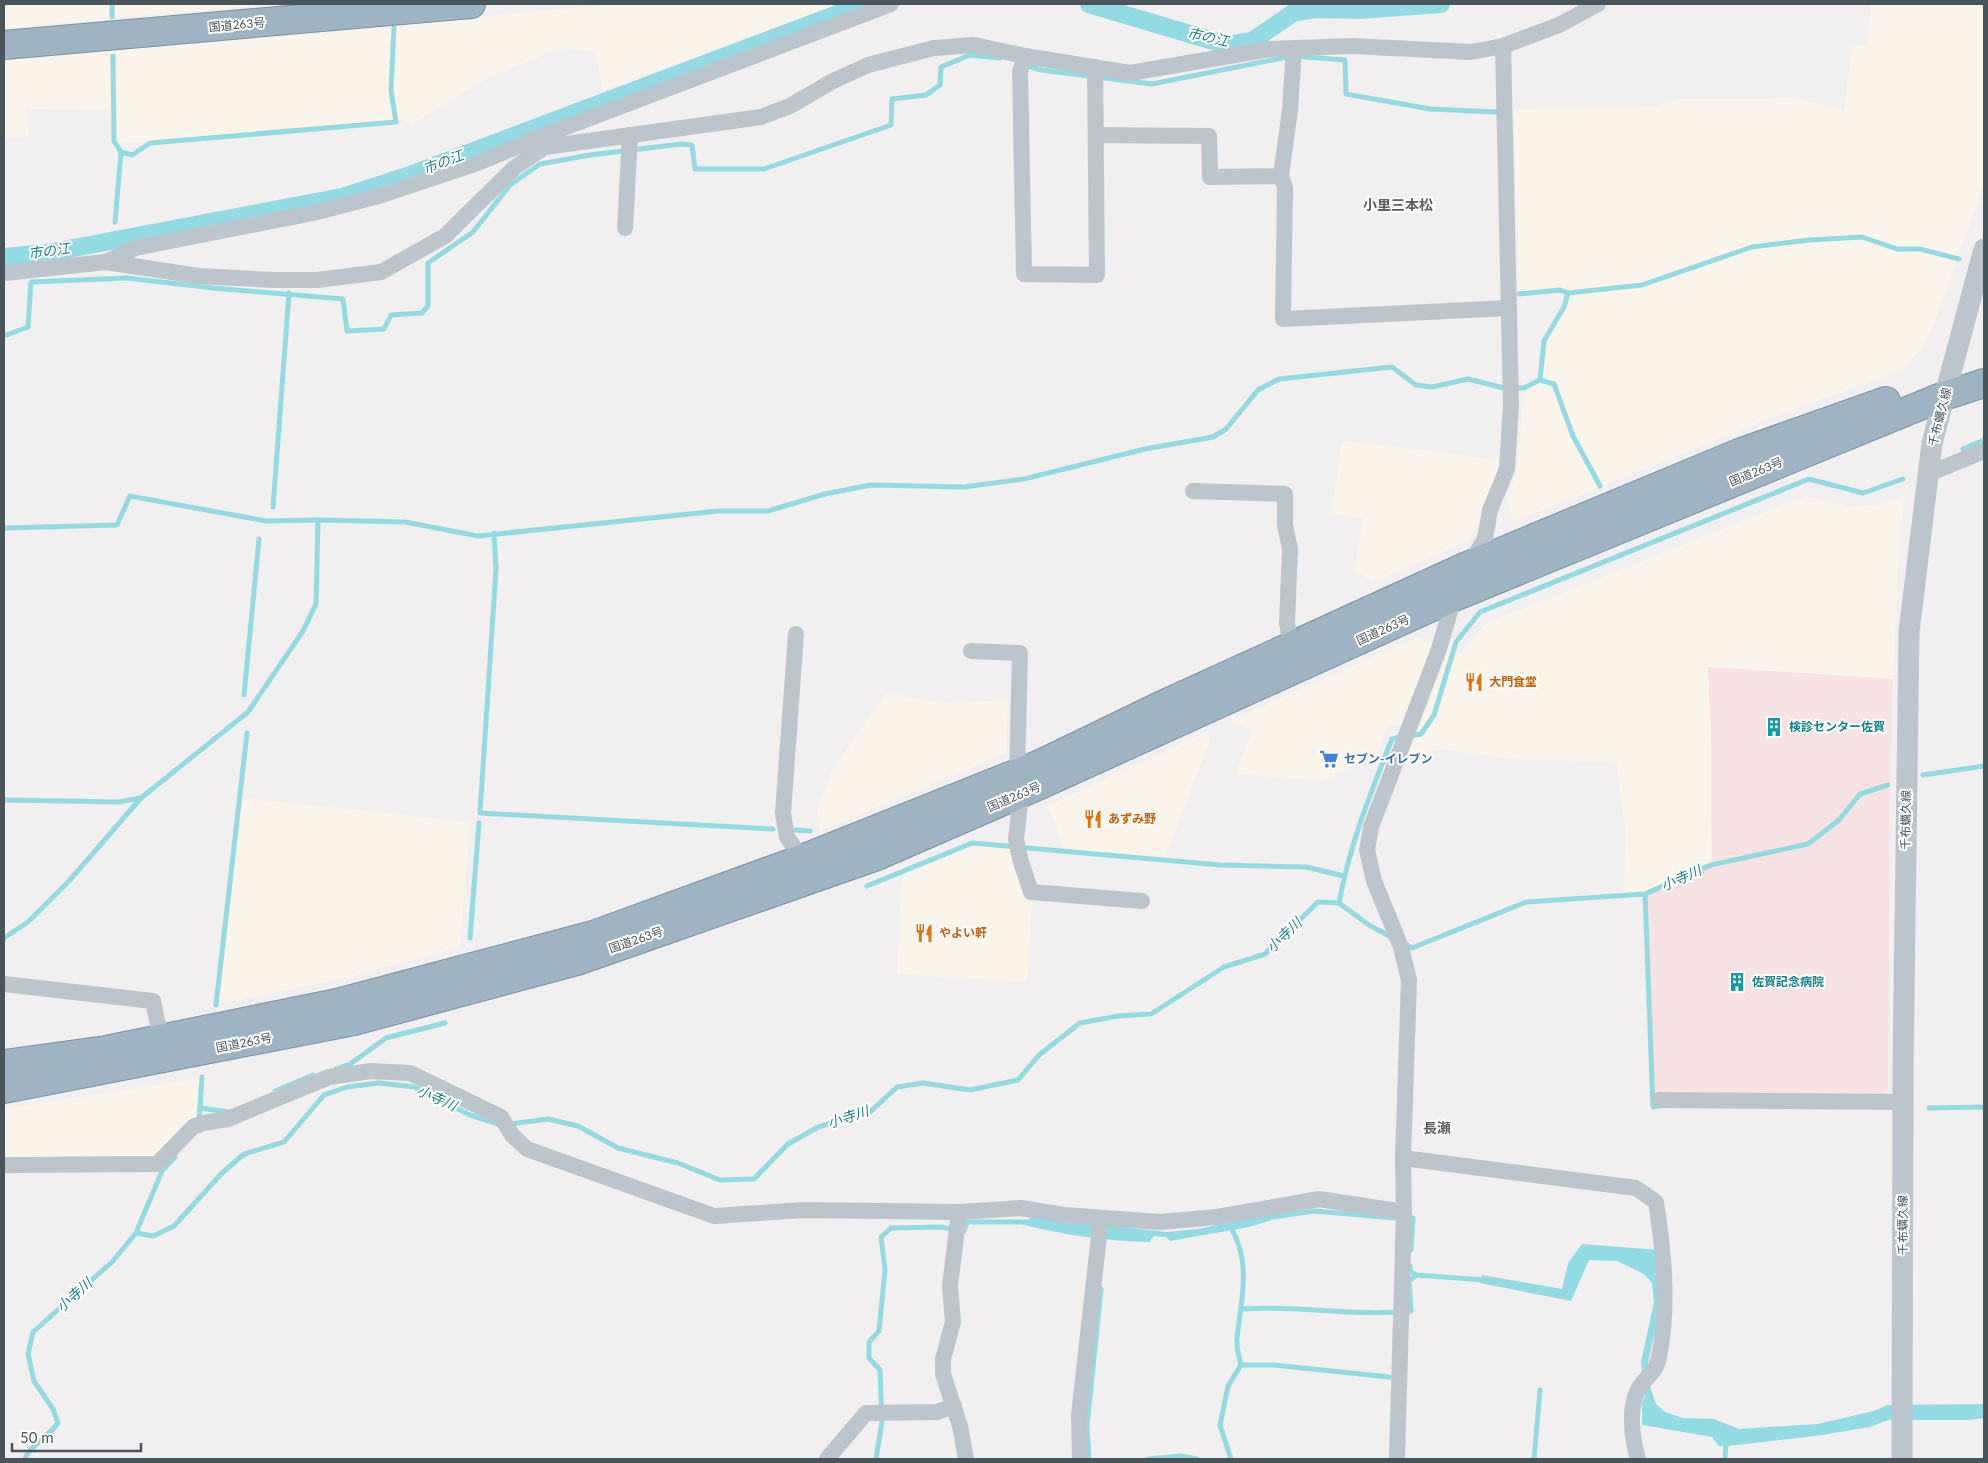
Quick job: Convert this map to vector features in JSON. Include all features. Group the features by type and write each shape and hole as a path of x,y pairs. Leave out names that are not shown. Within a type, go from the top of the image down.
{"highway":[{"name":"国道263号","path":"4,45 404,7 470,4"},
{"name":"国道263号","path":"4,1064 106,1050 337,1003 593,935 1019,783 1947,387 1984,365"},
{"name":"国道263号","path":"4,1089 354,1021 577,961 877,856 1291,646 1467,566 1739,453 1947,387 1984,383"}],"street":[{"path":"106,262 135,248 318,212 382,196 475,164 553,132 891,4"},
{"path":"4,273 106,262 199,276 274,280 316,280 381,272 445,236 514,168 545,147 629,145 761,118 790,106 833,81 868,66 934,48 974,45 1025,56 1130,73 1270,49 1293,55 1352,46 1471,52 1503,46 1559,25 1598,4"},
{"path":"1397,1459 1404,1218 1403,1158 1410,980 1401,947 1374,881 1367,850 1371,827 1439,649 1454,597 1467,566 1485,539 1490,510 1507,470 1511,380 1503,46"},
{"path":"1293,55 1290,110 1281,176 1285,188 1283,319 1509,308"},
{"path":"1025,56 1020,72 1024,274 1097,275 1095,67"},
{"path":"1096,135 1209,136 1210,177 1281,176"},
{"path":"625,228 629,145"},
{"name":"千布蠣久線","path":"1902,1459 1903,1102 1909,632 1932,443 1984,249"},
{"path":"1928,474 1984,451"},
{"path":"1193,491 1285,494 1285,525 1290,549 1287,623 1291,646"},
{"path":"796,634 783,813 787,837 802,859"},
{"path":"971,651 1020,653 1019,783 1016,839 1020,859 1031,892 1142,900"},
{"path":"4,984 153,1001 161,1039"},
{"path":"4,1165 157,1164 198,1125 228,1120 329,1077 370,1071 410,1073 502,1117 512,1135 527,1149 714,1216 804,1210 957,1223 1021,1208 1064,1215 1160,1222 1217,1217 1319,1200 1404,1218"},
{"path":"1659,1100 1891,1100 1903,1102"},
{"path":"1403,1158 1636,1188 1656,1202 1662,1237 1665,1314 1659,1359 1654,1372 1640,1386 1632,1414 1632,1439 1638,1459"},
{"path":"1080,1459 1079,1415 1101,1218"},
{"path":"957,1223 950,1286 953,1322 943,1360 943,1374 954,1406 966,1459"},
{"path":"827,1459 866,1412 937,1412 954,1406"}],"shaded area":[{"path":"4,4 277,4 4,28"},
{"path":"618,4 839,4 603,90 595,52 559,48 482,81 411,125 404,120 115,144 113,110 26,109 29,136 4,138 4,60"},
{"path":"1871,4 1984,4 1984,184 1931,332 1921,349 1908,364 1889,375 1770,418 1513,522 1507,501 1517,469 1524,388 1540,380 1544,341 1564,307 1568,293 1560,290 1519,294 1514,109 1657,107 1677,99 1765,99 1794,97 1844,111 1852,45 1867,46"},
{"path":"1342,441 1434,451 1500,461 1479,521 1469,541 1373,582 1354,570 1363,518 1331,514"},
{"path":"1806,496 1848,507 1879,505 1905,496 1900,534 1893,679 1708,667 1711,731 1712,861 1646,891 1624,893 1625,829 1616,761 1522,760 1442,749 1405,758 1414,742 1447,654 1461,654 1486,623"},
{"path":"1418,637 1432,645 1403,724 1386,727 1379,752 1324,781 1236,774 1252,729 1230,721"},
{"path":"1708,667 1893,679 1890,782 1888,1090 1880,1095 1880,1109 1662,1108 1655,1098 1646,891 1712,861 1711,731"},
{"path":"886,693 942,703 1008,700 1006,753 820,831 817,808 833,769"},
{"path":"1207,732 1210,741 1165,857 1064,849 1048,806"},
{"path":"242,798 470,822 460,947 350,977 218,1004"},
{"path":"1019,845 1033,890 1027,982 897,974 902,876 973,846"},
{"path":"200,1078 195,1120 157,1160 4,1159 4,1109"}],"water":[{"path":"1259,1216 1272,1220 1249,1227 1170,1241 1166,1237 1154,1236 1149,1242 1084,1237 1021,1224 1032,1217 1167,1232 1198,1229"},
{"path":"1582,1244 1659,1250 1661,1303 1648,1363 1650,1387 1656,1404 1665,1412 1683,1418 1714,1419 1739,1429 1817,1424 1874,1411 1887,1405 1984,1404 1984,1418 1969,1420 1888,1420 1870,1427 1822,1435 1728,1446 1719,1446 1712,1437 1642,1425 1642,1403 1645,1396 1641,1362 1654,1302 1652,1283 1644,1274 1617,1261 1589,1260 1571,1301 1480,1283 1482,1275 1562,1289 1568,1263"}],"waterway":[{"path":"112,4 112,17"},
{"name":"市の江","path":"4,257 47,253 342,197 413,174 864,4"},
{"name":"市の江","path":"1089,4 1227,45 1252,41 1293,13 1316,9 1359,10 1441,4"},
{"path":"115,222 121,152 132,155 150,143 396,122 391,90 394,28"},
{"path":"4,336 28,327 31,282 127,278 213,288 343,299 347,331 384,329 391,315 422,313 428,306 428,263 473,232 510,185 540,164 590,155 681,144 692,145 695,169 764,169 891,125 892,99 926,95 940,85 941,67 970,55 1000,58"},
{"path":"113,56 114,141 121,152"},
{"path":"1025,65 1041,70 1152,84 1292,56 1345,60 1346,94 1430,109 1496,112"},
{"path":"1519,294 1560,290 1568,293 1642,285 1752,247 1809,240 1862,237 1897,249 1920,249 1959,259"},
{"path":"273,507 289,293"},
{"path":"4,938 28,922 69,881 141,798 248,712 303,631 316,604 318,520 405,522 478,536 718,511 768,511 825,494 871,485 964,487 1024,479 1145,449 1213,437 1226,429 1258,390 1279,379 1392,367 1416,385 1432,387 1468,379 1504,388 1524,388 1540,380 1544,341 1564,307 1568,293"},
{"path":"1540,380 1554,384 1573,436 1600,486"},
{"path":"1963,449 1984,440"},
{"path":"1410,736 1421,734 1434,715 1456,642 1480,612 1809,479 1863,493 1903,479"},
{"path":"4,528 117,525 130,496 266,521 318,520"},
{"path":"494,533 496,569 480,813 773,829"},
{"path":"244,695 259,539"},
{"path":"216,1005 247,733"},
{"path":"1339,903 1355,840 1369,799 1392,739 1401,737"},
{"name":"小寺川","path":"1923,775 1984,766"},
{"name":"小寺川","path":"1405,944 1412,948 1526,902 1645,894 1711,865 1808,844 1839,820 1860,794 1888,785"},
{"path":"4,800 119,802 140,798"},
{"path":"470,938 479,823"},
{"path":"796,830 810,831"},
{"path":"867,886 972,843 1220,865 1306,867 1344,876"},
{"path":"1645,894 1653,1107 1660,1106"},
{"name":"小寺川","path":"510,1124 548,1119 578,1126 618,1148 678,1163 720,1180 754,1179 788,1144 818,1127 870,1112 897,1087 923,1083 970,1090 1018,1080 1039,1055 1080,1023 1118,1016 1151,1014 1224,967 1265,954 1318,902 1339,903 1369,925 1393,938"},
{"path":"336,1069 350,1064 386,1038 445,1023"},
{"path":"275,1091 313,1075"},
{"path":"199,1122 202,1077"},
{"name":"小寺川","path":"25,1459 30,1450 58,1423 53,1409 34,1381 28,1354 33,1332 112,1262 136,1233 153,1236 174,1226 222,1173 244,1154 284,1142 324,1095 347,1087 379,1083 414,1087 470,1115 501,1125"},
{"path":"1929,1108 1984,1107"},
{"path":"200,1108 229,1112"},
{"path":"136,1233 162,1171 175,1157"},
{"path":"1259,1219 1314,1211 1395,1218"},
{"path":"1406,1218 1413,1218 1411,1250"},
{"path":"964,1231 967,1222 1031,1222"},
{"path":"876,1459 882,1422 880,1370 869,1358 869,1342 879,1331 885,1270 881,1237 891,1228 942,1227 954,1230"},
{"path":"1231,1228 1237,1241 1243,1268 1237,1341 1241,1365 1228,1386 1220,1425 1231,1459"},
{"path":"1410,1266 1410,1271 1416,1275 1485,1280"},
{"path":"1243,1309 1285,1308 1369,1313 1411,1311 1409,1281 1416,1275"},
{"path":"1089,1459 1087,1426 1101,1289"},
{"path":"1241,1365 1274,1365 1389,1377"},
{"path":"1534,1459 1540,1390"},
{"path":"1725,1459 1726,1441"},
{"path":"1149,1459 1180,1456 1197,1459"}],"place":[{"name":"大門食堂","path":"1474,682"},
{"name":"検診センター佐賀","path":"1774,727"},
{"name":"セブン-イレブン","path":"1329,759"},
{"name":"あずみ野","path":"1093,819"},
{"name":"やよい軒","path":"924,933"},
{"name":"佐賀記念病院","path":"1737,982"}],"district":[{"name":"小里三本松","path":"1398,205"},
{"name":"長瀬","path":"1437,1128"}]}
